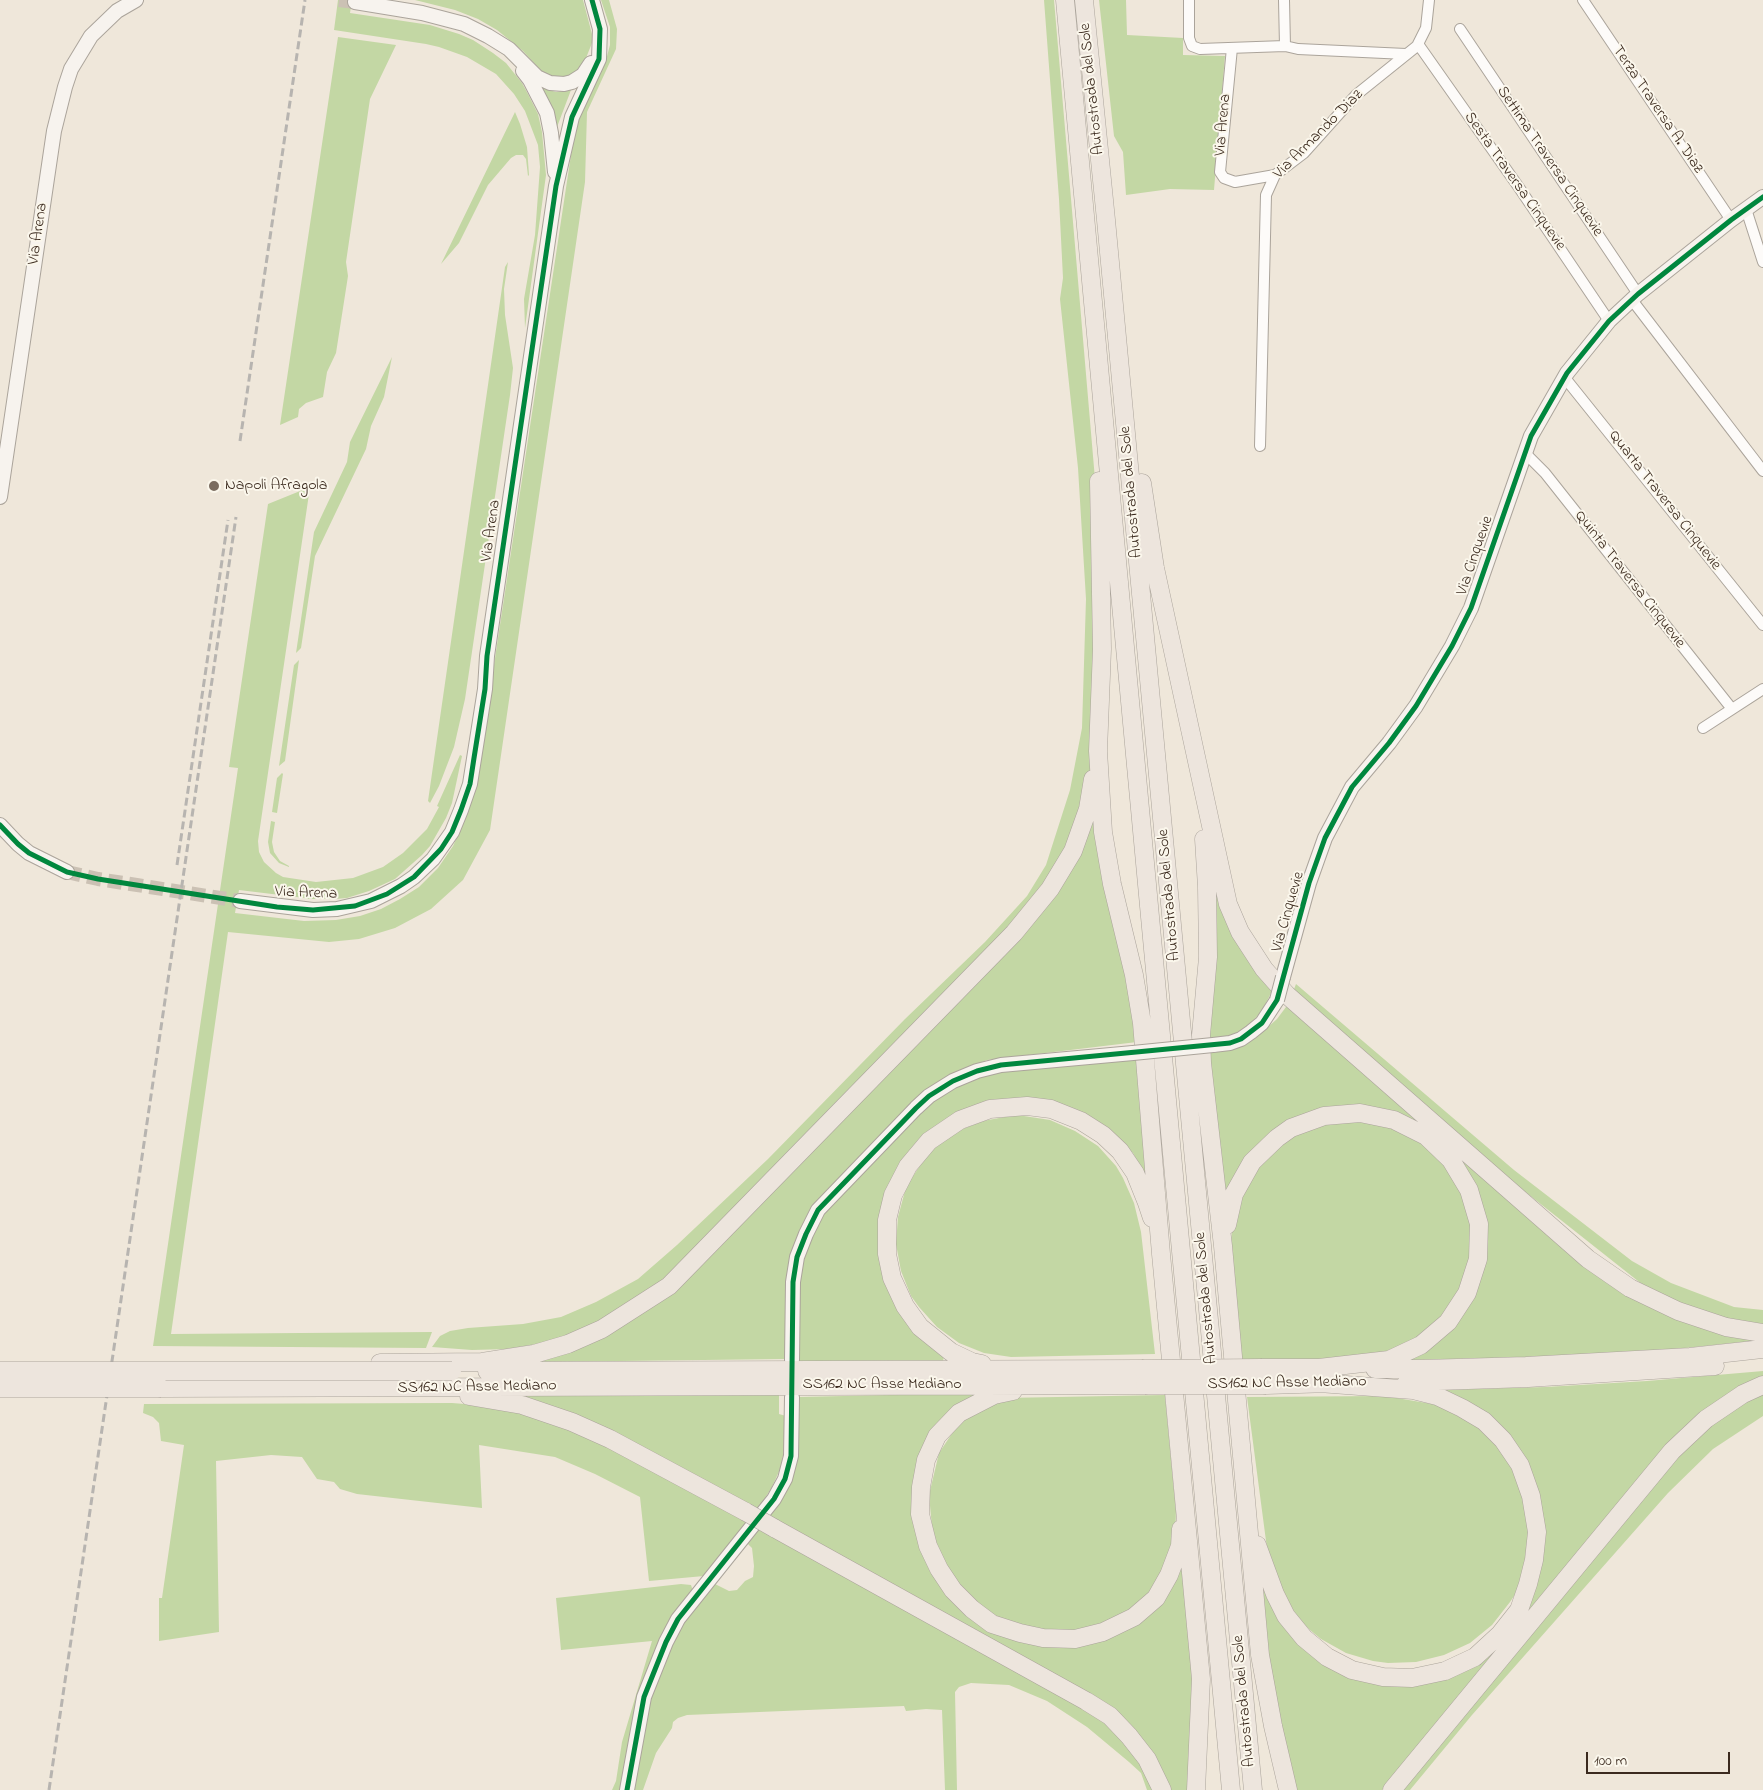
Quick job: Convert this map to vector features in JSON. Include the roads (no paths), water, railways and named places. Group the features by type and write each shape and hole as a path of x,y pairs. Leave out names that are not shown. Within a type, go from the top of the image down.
{"highway":[{"name":"Autostrada del Sole","path":"1065,0 1231,1790"},
{"name":"Autostrada del Sole","path":"1084,0 1253,1790"},
{"path":"1086,224 1099,500 1102,649 1098,752 1103,832 1112,884 1134,975 1142,1023 1161,1254 1202,1679 1196,1790"},
{"path":"1115,313 1155,568 1199,778 1228,904 1245,939 1264,968 1287,996 1588,1258 1630,1288 1678,1311 1726,1327 1763,1333"},
{"path":"453,1379 501,1360 534,1354 568,1344 602,1330 669,1286 1014,933 1050,890 1073,850 1088,809 1098,752"},
{"path":"1199,778 1208,887 1208,957 1201,1034 1202,1063 1223,1246 1260,1655 1273,1726 1288,1790"},
{"path":"1005,1369 972,1362 951,1352 920,1327 904,1306 892,1278 887,1254 887,1220 894,1195 908,1166 929,1141 960,1120 990,1109 1027,1106 1051,1109 1081,1121 1103,1135 1120,1151 1135,1173 1148,1203 1161,1254"},
{"path":"1223,1246 1229,1210 1234,1194 1252,1162 1277,1138 1291,1128 1324,1116 1360,1113 1394,1120 1426,1136 1451,1160 1470,1190 1478,1224 1478,1259 1467,1293 1448,1322 1421,1345 1390,1360 1319,1376"},
{"name":"SS162 NC Asse Mediano","path":"1319,1376 1423,1369 1526,1366 1690,1357 1763,1349"},
{"name":"SS162 NC Asse Mediano","path":"0,1388 419,1388 453,1379 650,1372 1005,1369 1144,1377 1528,1378 1690,1369 1763,1361"},
{"name":"SS162 NC Asse Mediano","path":"0,1371 270,1371 453,1379 1051,1384 1144,1377"},
{"path":"1247,1505 1263,1563 1286,1616 1304,1638 1327,1658 1352,1670 1383,1678 1412,1678 1445,1671 1475,1657 1500,1634 1519,1610 1534,1560 1537,1532 1531,1496 1520,1465 1503,1440 1484,1421 1437,1396 1413,1390 1319,1376"},
{"path":"453,1379 572,1422 610,1439 746,1512 1077,1696 1110,1716 1129,1736 1147,1759 1162,1790"},
{"path":"1051,1384 994,1395 959,1413 937,1436 926,1460 921,1487 920,1514 928,1546 939,1569 953,1590 972,1609 992,1624 1044,1638 1075,1639 1103,1632 1134,1618 1156,1598 1169,1575 1180,1546 1184,1483"},
{"path":"1392,1790 1672,1450 1706,1419 1743,1394 1763,1385"}],"street":[{"name":"Via Arena","path":"0,497 54,130 65,87 80,52 92,36 118,11 136,0"},
{"name":"Via Arena","path":"240,901 313,910 337,909 371,901 387,894 414,877 437,854 452,832 461,810 470,784 486,689 487,656 556,186 572,118 600,59 600,29 592,0"},
{"path":"1189,0 1189,38 1192,46 1200,49 1285,46 1298,49 1406,54"},
{"path":"1284,0 1285,46"},
{"name":"Via Armando Diaz","path":"1260,446 1266,195 1276,175 1304,153 1356,95 1418,44 1426,28 1429,0"},
{"name":"Terza Traversa A. Diaz","path":"1583,0 1731,220"},
{"name":"Via Arena","path":"355,2 422,12 464,24 509,49 537,77 557,84 572,82 583,75 588,69 600,42"},
{"name":"Settima Traversa Cinquevie","path":"1460,29 1635,297 1763,471"},
{"name":"Via Arena","path":"494,40 530,80 546,113 551,132 556,186"},
{"name":"Sesta Traversa Cinquevie","path":"1418,44 1609,321"},
{"name":"Via Arena","path":"1232,48 1220,172 1224,178 1235,182 1276,175"},
{"name":"Via Cinquevie","path":"792,1360 793,1282 797,1257 818,1210 916,1108 953,1081 977,1071 1001,1065 1230,1043 1241,1039 1262,1023 1277,1000 1309,884 1325,838 1352,787 1416,706 1452,646 1471,608 1531,436 1565,378 1609,321 1635,297 1731,220 1763,197"},
{"path":"1746,209 1763,262"},
{"name":"Quarta Traversa Cinquevie","path":"1565,378 1763,625"},
{"name":"Quinta Traversa Cinquevie","path":"1525,453 1545,473 1732,709"},
{"path":"1703,728 1763,689"},
{"path":"0,825 18,844 30,853 67,872"},
{"path":"627,1790 644,1697 666,1642 678,1619 774,1499 785,1479 791,1456 792,1397"}],"tunnel":[{"path":"339,0 355,2"},
{"path":"67,872 98,879 240,901"}],"railway":[{"path":"240,441 305,0"},
{"path":"49,1790 236,517"},
{"path":"177,865 228,520"}],"place":[{"name":"Napoli Afragola","path":"214,486"}]}
